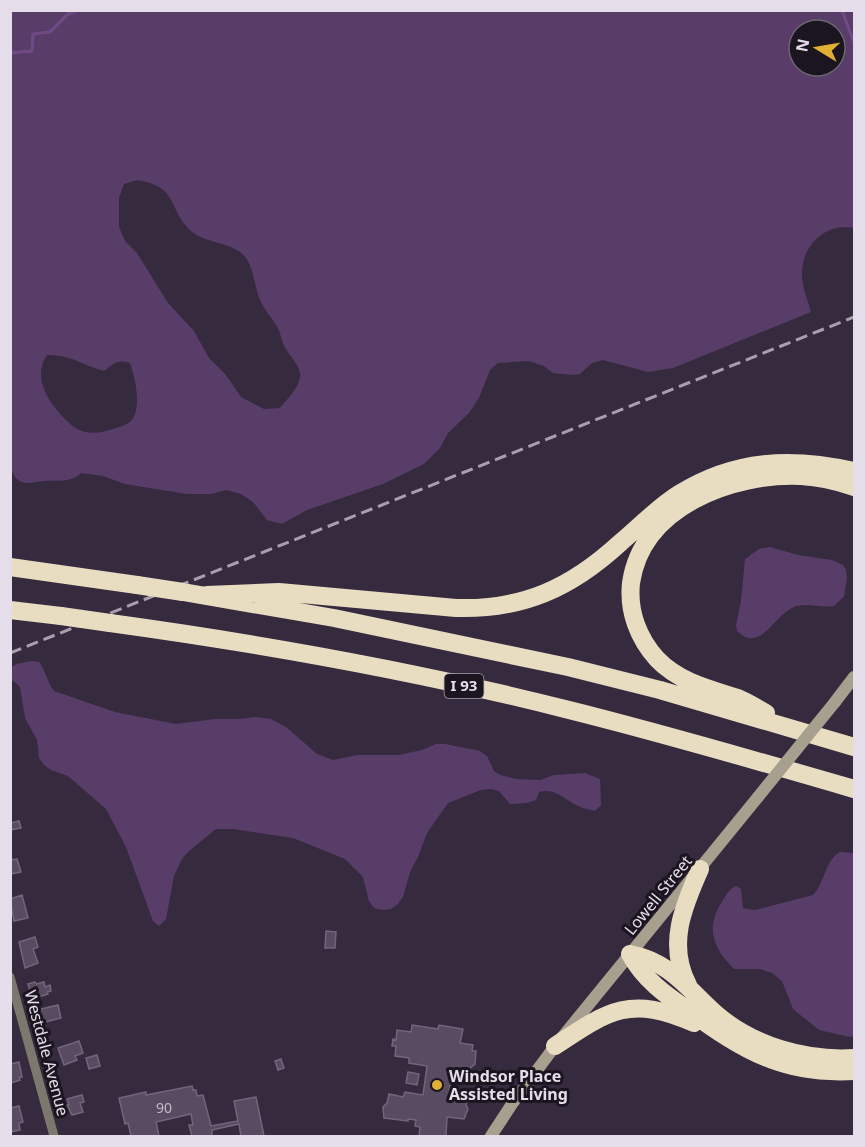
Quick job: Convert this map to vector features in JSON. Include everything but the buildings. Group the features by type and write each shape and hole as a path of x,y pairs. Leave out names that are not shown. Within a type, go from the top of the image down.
{"highway":[{"path":"207,595 279,592 456,608 507,605 543,595 573,580 593,566 672,499 723,473 744,467 786,462 813,463 854,475"},
{"path":"800,731 740,699 687,681 665,667 648,648 636,626 631,600 633,573 644,547 660,525 685,506 723,486 768,477 824,478 854,475"},
{"name":"I 93","path":"10,567 207,595 334,618 568,667 660,690 855,747"},
{"name":"I 93","path":"10,610 278,649 476,688 665,734 855,789"},
{"path":"812,777 855,797"},
{"path":"691,989 684,977 680,961 678,931 686,901 700,869"},
{"path":"630,954 657,962 674,974 726,1022 764,1042 786,1051 809,1056 855,1058"},
{"path":"630,954 641,973 658,988 721,1034 748,1050 778,1064 822,1072 855,1071"},
{"path":"555,1046 603,1016 633,1008 670,1013 721,1034"}],"main road":[{"name":"Lowell Street","path":"491,1137 555,1046 855,677"}],"street":[{"name":"Westdale Avenue","path":"10,977 54,1137"}],"shaded area":[{"path":"10,11 854,11 854,228 844,227 825,233 817,238 806,255 802,280 811,312 673,368 648,372 603,360 592,363 580,374 574,375 553,373 544,366 529,361 498,363 490,370 479,398 469,413 448,433 440,448 424,464 383,484 307,510 282,524 267,520 253,502 241,494 226,490 211,494 187,494 125,484 103,476 81,473 68,480 23,482 17,479 12,471","holes":["137,180 150,183 166,193 190,230 201,237 234,248 245,257 251,268 258,296 278,328 284,346 300,373 299,382 280,408 264,409 241,397 226,375 209,358 194,331 168,303 137,253 125,241 119,227 119,198 124,184","47,355 70,358 104,371 116,362 130,363 137,393 134,417 130,422 104,432 90,433 71,425 52,404 44,388 41,372"]},
{"path":"770,547 798,555 832,560 843,565 847,577 844,596 834,606 797,606 781,616 761,635 754,638 746,637 737,631 736,625 745,559 759,549"},
{"path":"39,662 54,691 115,712 176,724 215,719 255,717 271,719 286,727 317,754 333,760 357,755 398,755 422,750 436,744 445,744 480,751 487,756 494,771 516,779 540,780 554,775 585,773 600,779 601,805 595,811 578,806 549,791 539,792 536,800 527,803 510,804 499,791 491,789 481,790 448,803 427,833 410,872 403,897 391,909 382,910 374,908 369,901 363,877 345,859 293,838 233,829 216,829 182,859 174,876 166,919 159,926 153,921 126,847 106,809 68,776 51,770 39,758 37,740 25,718 20,687 11,679 11,668 16,664"},
{"path":"840,852 854,853 854,1036 850,1037 819,1030 793,1009 782,981 772,973 760,969 734,969 720,953 713,928 717,910 734,887 741,889 743,908 755,910 813,895 831,860"}],"waterway":[{"path":"10,53 32,51 33,34 50,32 68,14 78,10"},
{"path":"842,10 854,43"}],"railway":[{"path":"10,653 854,317"}],"place":[{"name":"Windsor Place Assisted Living","path":"437,1085"}]}
